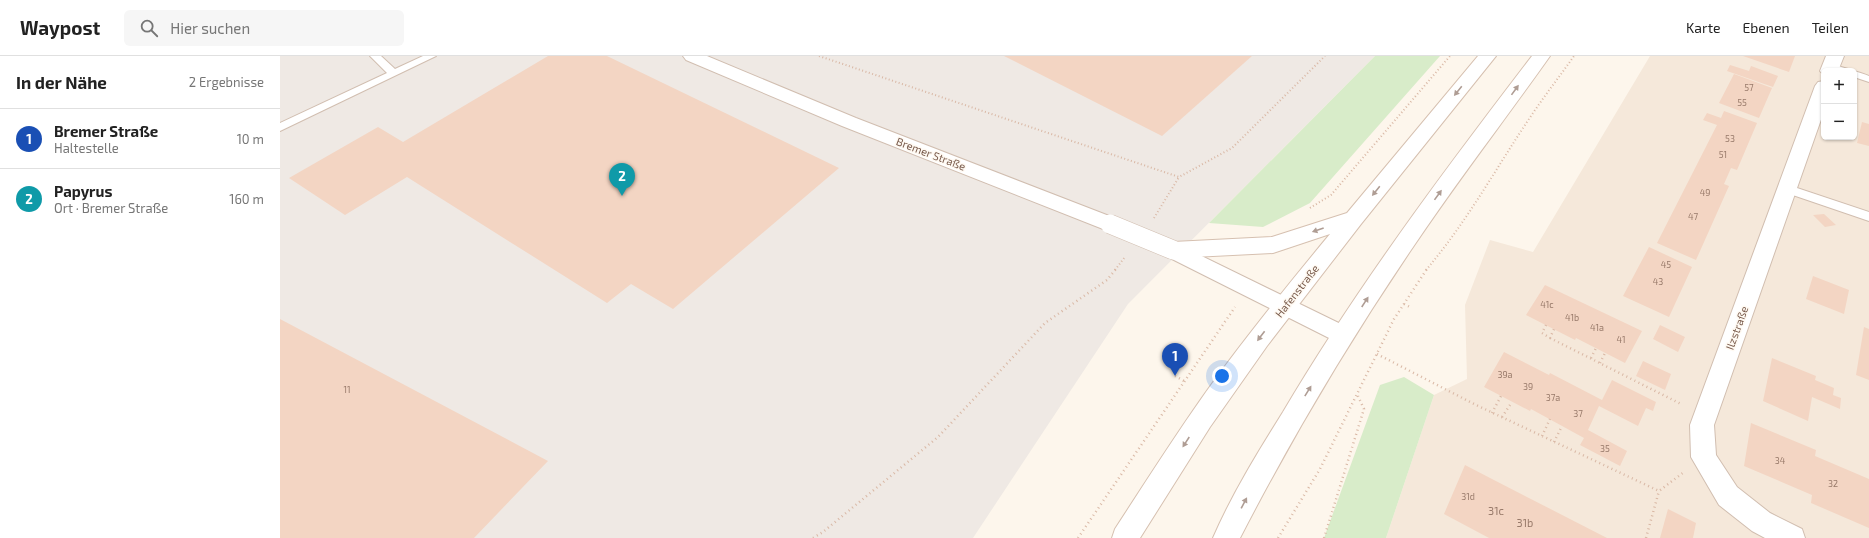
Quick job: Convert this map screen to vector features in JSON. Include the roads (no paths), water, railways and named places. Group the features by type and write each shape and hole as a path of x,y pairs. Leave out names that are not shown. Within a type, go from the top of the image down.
{"main road":[{"name":"Bremer Straße","path":"692,56 849,122 1173,250 1343,335"},
{"name":"Hafenstraße","path":"1125,538 1192,432 1285,306 1486,56"},
{"path":"1226,538 1288,424 1343,335 1418,223 1541,56"},
{"name":"Ilzstraße","path":"1792,538 1761,522 1728,496 1704,457 1702,425 1821,102"},
{"path":"1173,250 1241,248 1274,245 1355,218"}],"lane":[{"path":"374,56 394,73"},
{"path":"280,128 431,56"},
{"path":"1857,75 1869,79"},
{"path":"1788,189 1869,217"}],"place":[{"name":"Papyrus","path":"622,196"},
{"name":"Bremer Straße","path":"1175,376"}]}
